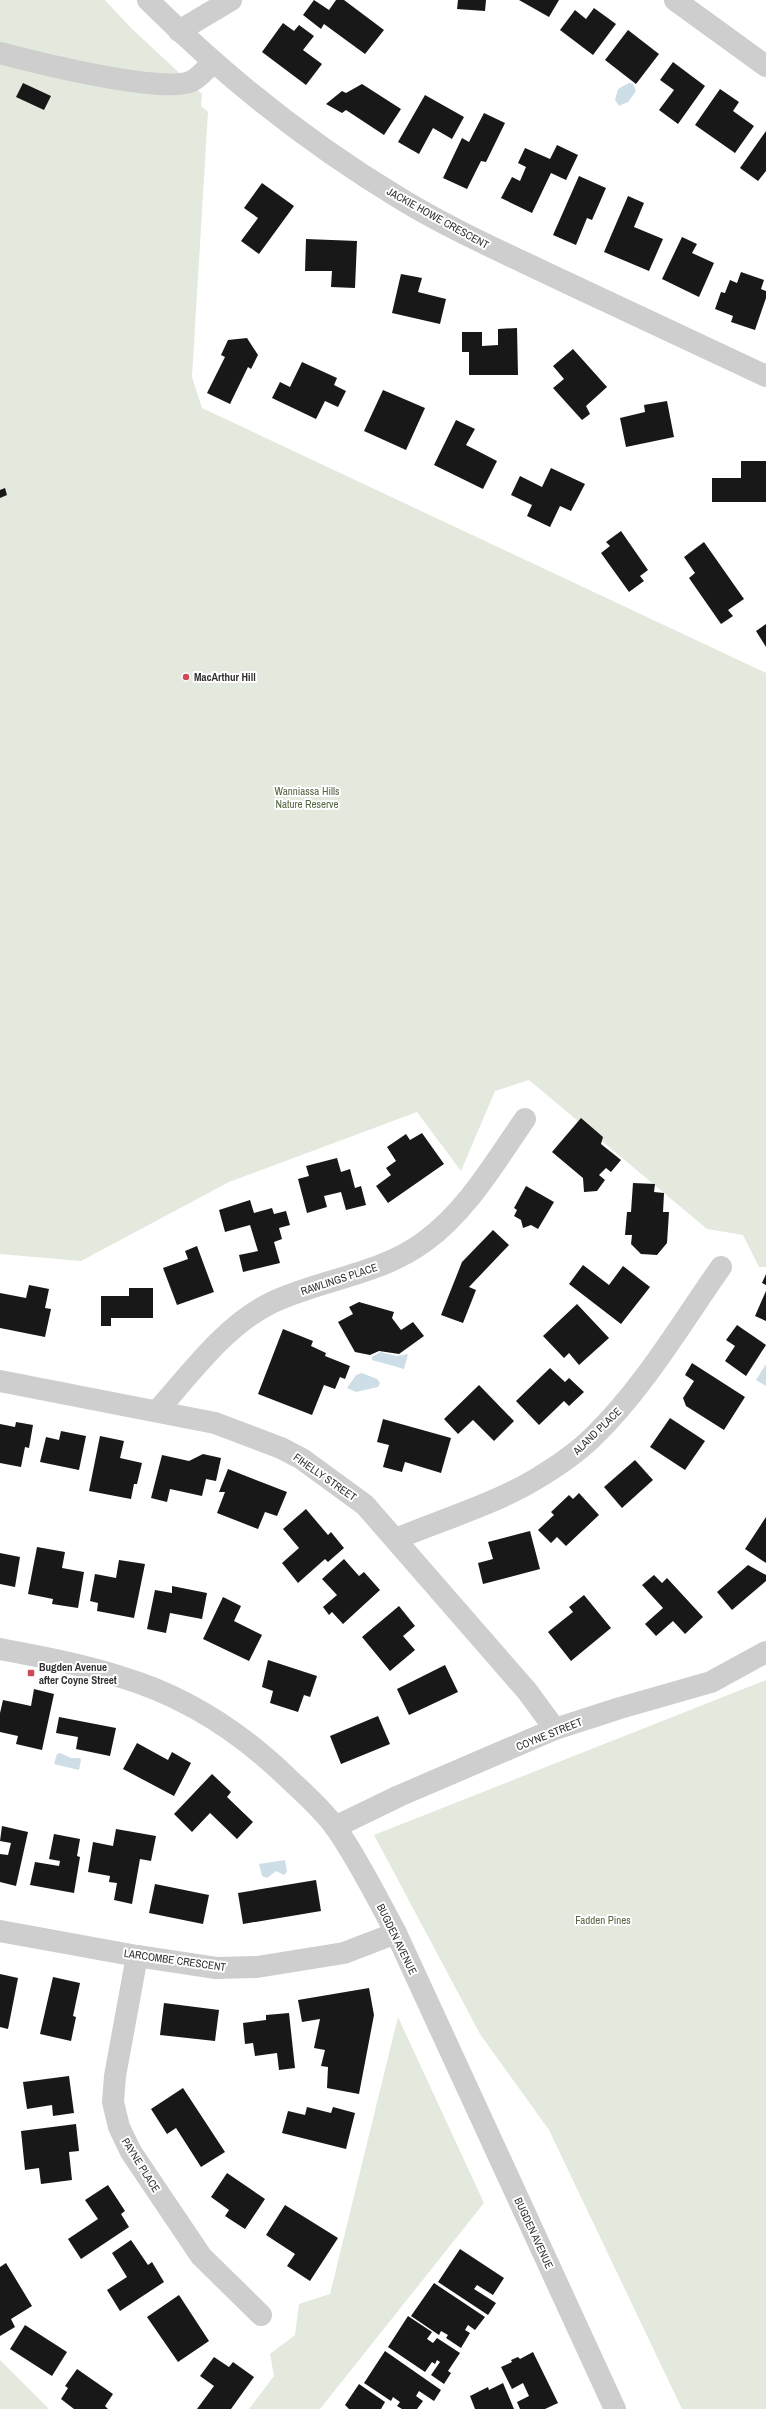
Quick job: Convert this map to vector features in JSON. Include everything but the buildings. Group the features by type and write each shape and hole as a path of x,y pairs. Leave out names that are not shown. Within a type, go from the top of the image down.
{"street":[{"name":"JACKIE HOWE CRESCENT","path":"148,0 213,62 322,148 401,199 484,243 766,376"},
{"path":"179,31 231,0"},
{"path":"675,0 766,66"},
{"path":"0,53 72,71 161,84 192,81 213,62"},
{"name":"RAWLINGS PLACE","path":"157,1411 234,1329 271,1303 307,1288 367,1271 387,1263 423,1243 438,1231 466,1203 525,1119"},
{"name":"ALAND PLACE","path":"396,1539 512,1492 535,1480 575,1453 594,1437 626,1402 721,1267"},
{"name":"FIHELLY STREET","path":"0,1381 222,1425 288,1452 329,1477 365,1505 396,1539 527,1692 555,1729"},
{"name":"BUGDEN AVENUE","path":"0,1649 66,1662 122,1677 176,1699 252,1745 311,1800 335,1827 355,1858 396,1933 615,2409"},
{"name":"COYNE STREET","path":"335,1827 399,1796 555,1729 620,1708 711,1682 766,1652"},
{"name":"LARCOMBE CRESCENT","path":"0,1931 137,1956 216,1968 257,1967 344,1953 396,1933"},
{"name":"PAYNE PLACE","path":"137,1956 115,2076 113,2102 119,2127 131,2152 201,2256 261,2315"}],"green space":[{"name":"Wanniassa Hills Nature Reserve","path":"0,0 105,0 130,27 202,94 201,106 208,112 192,377 202,408 766,673 766,1267 759,1267 743,1235 707,1229 529,1080 495,1091 461,1171 417,1112 229,1182 81,1261 0,1254"},
{"name":"Fadden Pines","path":"766,1680 766,2409 682,2409 549,2130 480,2034 374,1835"},
{"path":"398,2017 484,2203 320,2409 249,2409 274,2376 270,2354 295,2335 299,2304 330,2294"},
{"path":"0,2360 49,2409 0,2409"}],"shaded area":[{"path":"629,83 633,84 636,91 628,102 619,106 615,100 618,89"},
{"path":"380,1352 397,1356 408,1354 404,1369 372,1360 372,1357"},
{"path":"766,1364 766,1386 756,1380"},
{"path":"362,1373 377,1379 380,1383 378,1387 356,1392 347,1388 356,1375"},
{"path":"60,1753 71,1758 80,1758 79,1770 54,1764 57,1754"},
{"path":"285,1860 287,1872 284,1875 276,1871 267,1878 262,1876 259,1864"}],"place":[{"name":"MacArthur Hill","path":"186,677"},
{"name":"Bugden Avenue after Coyne Street","path":"31,1673"}]}
